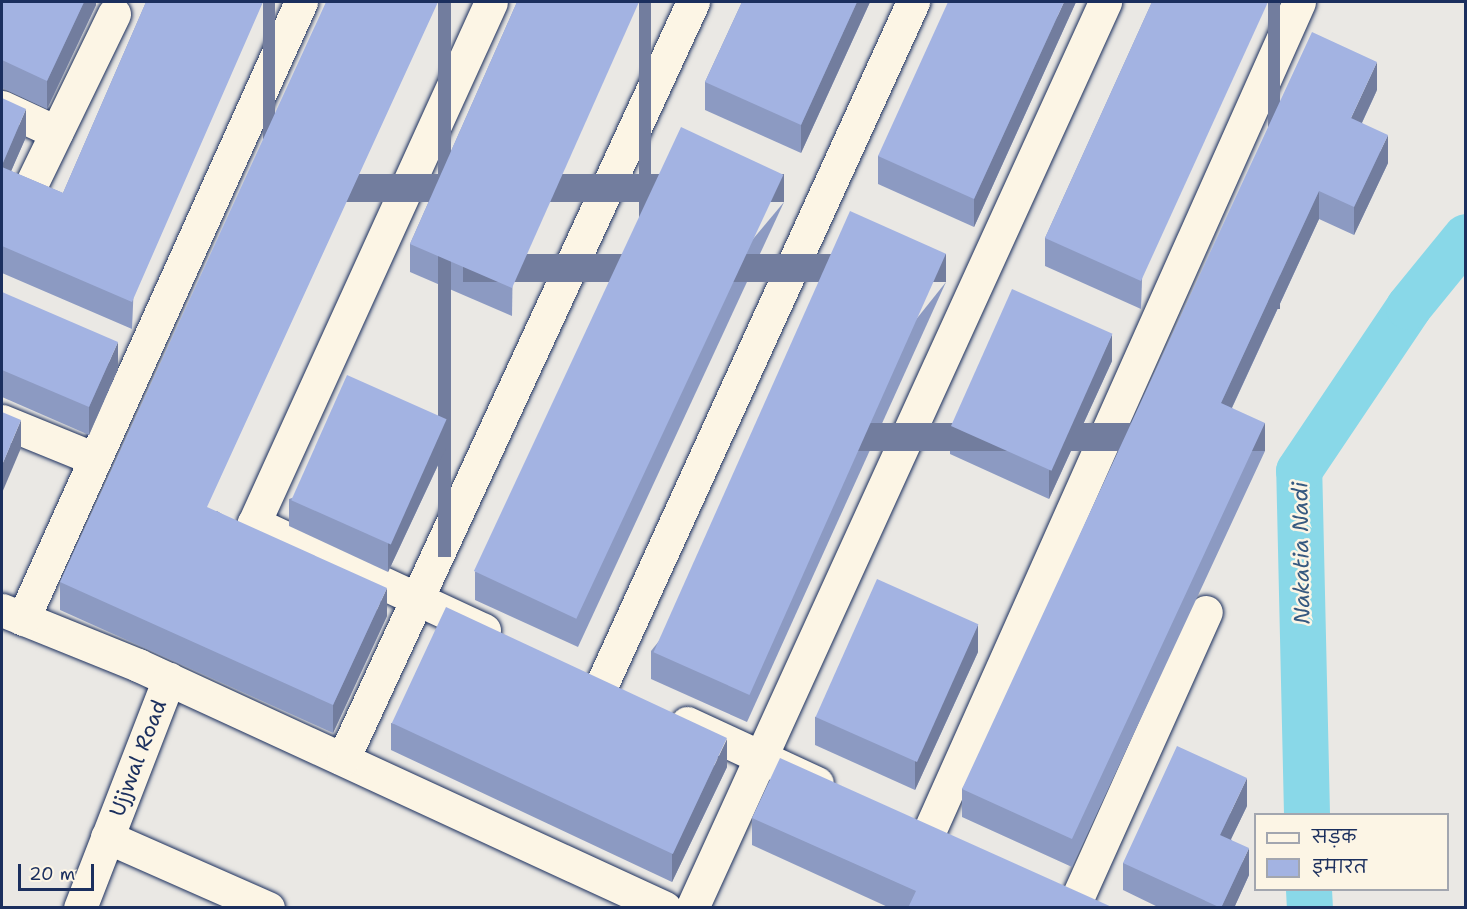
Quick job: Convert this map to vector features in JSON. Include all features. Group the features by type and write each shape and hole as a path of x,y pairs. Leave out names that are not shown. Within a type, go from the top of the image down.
{"street":[{"path":"301,2 95,459 12,614 169,679 665,908"},
{"path":"491,2 254,523 510,641"},
{"path":"343,759 693,2"},
{"path":"602,684 913,2"},
{"path":"692,908 1105,2"},
{"path":"928,834 1299,2"},
{"path":"28,191 114,14"},
{"path":"2,107 56,132"},
{"path":"109,344 141,357"},
{"path":"2,421 95,459"},
{"path":"1043,888 1080,905 1206,612"},
{"path":"572,670 844,795"},
{"name":"Ujjwal Road","path":"80,908 169,679"},
{"path":"897,820 959,849"},
{"name":"Ujjwal Road","path":"107,837 268,908"}],"building":[{"path":"2,2 84,2 47,81 2,60"},
{"path":"146,2 263,2 132,302 2,246 2,167 63,193"},
{"path":"326,2 438,2 207,507 387,588 333,705 60,582"},
{"path":"517,2 639,2 512,288 410,244"},
{"path":"742,2 857,2 801,125 705,82"},
{"path":"948,2 1064,2 974,199 878,156"},
{"path":"1152,2 1268,2 1141,281 1045,238"},
{"path":"1312,32 1377,62 1351,118 1388,135 1354,207 1319,191 1221,403 1265,423 1072,839 962,789"},
{"path":"2,98 26,109 2,165"},
{"path":"681,127 783,175 576,619 474,571"},
{"path":"850,211 946,254 749,695 654,652"},
{"path":"1012,289 1112,334 1051,471 951,426"},
{"path":"2,292 118,342 89,407 2,370"},
{"path":"347,375 447,419 391,544 291,500"},
{"path":"2,412 21,420 2,465"},
{"path":"877,579 978,624 917,762 816,717"},
{"path":"446,607 727,738 673,854 392,723"},
{"path":"1177,746 1247,778 1220,835 1249,848 1221,908 1123,863"},
{"path":"780,758 1114,908 908,908 916,891 752,818"}],"waterway":[{"name":"Nakatia Nadi","path":"1307,813 1299,471 1409,307 1466,237"},
{"name":"Nakatia Nadi","path":"1309,891 1310,908"}]}
